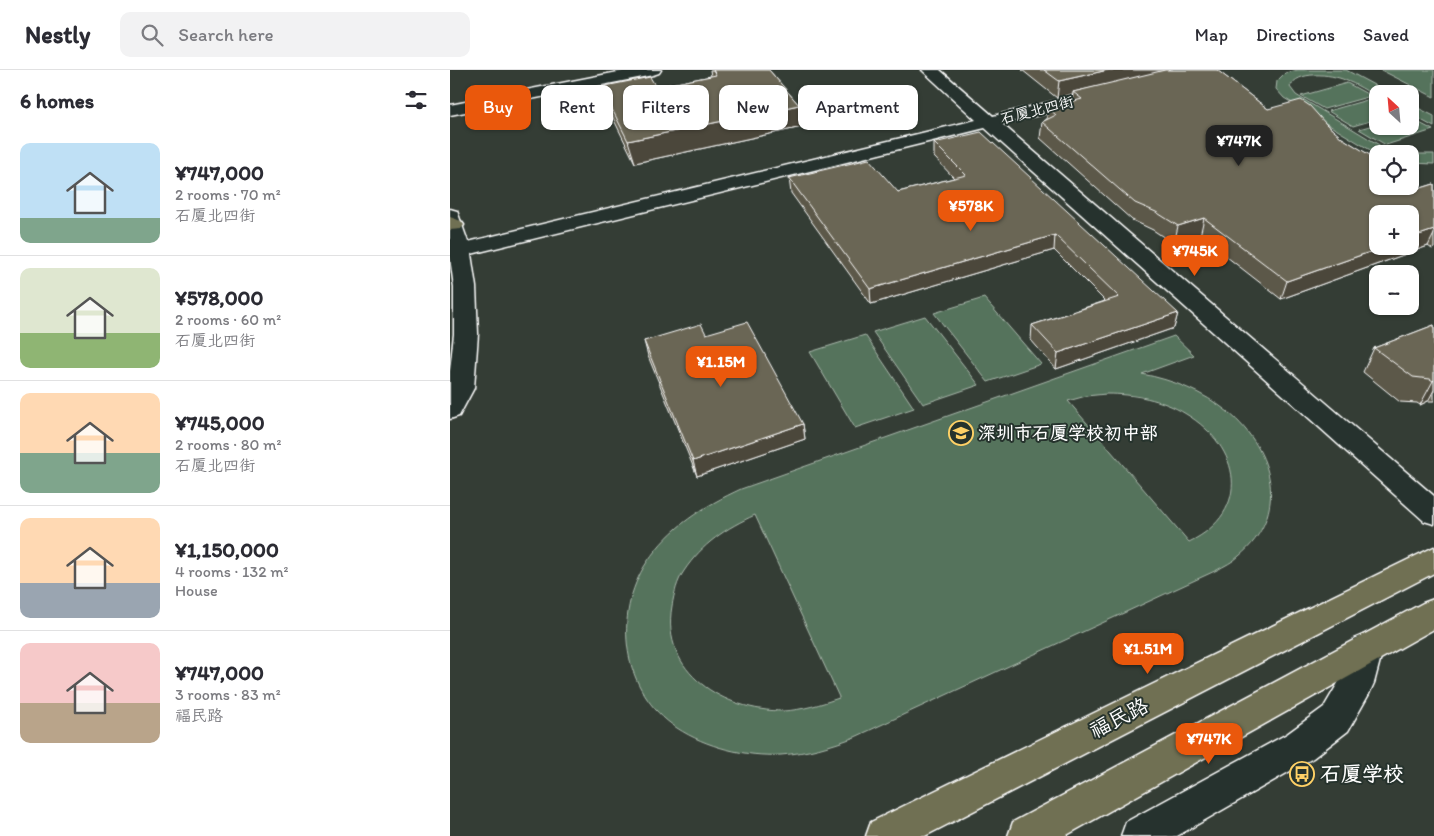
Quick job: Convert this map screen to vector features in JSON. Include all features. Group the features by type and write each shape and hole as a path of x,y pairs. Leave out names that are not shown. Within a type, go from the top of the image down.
{"main road":[{"name":"福民路","path":"885,836 1434,558"},
{"path":"1027,836 1434,613"}],"street":[{"path":"450,110 653,70"},
{"path":"930,70 1434,513"},
{"name":"石厦北四街","path":"460,250 1127,88"},
{"path":"450,410 461,388 466,334 465,287 460,250 451,221"},
{"path":"1140,836 1300,746 1336,719 1357,683 1366,650"}],"green space":[{"path":"1298,70 1346,70 1374,85 1369,85 1369,92 1339,78 1315,75 1300,78 1290,87 1296,95 1379,145 1369,145 1369,149 1284,98 1276,89 1277,81 1285,73"},
{"path":"1381,70 1434,70 1434,97 1419,89 1419,85 1410,85"},
{"path":"1347,83 1369,95 1369,97 1324,109 1301,96"},
{"path":"1369,99 1369,121 1353,126 1328,111"},
{"path":"1419,108 1434,116 1434,127 1419,119"},
{"path":"1419,123 1433,130 1419,134"},
{"path":"1369,126 1369,135 1359,129"},
{"path":"1369,135 1417,135 1386,145"},
{"path":"1419,154 1434,154 1434,164 1419,163"},
{"path":"984,298 1041,364 988,382 934,313"},
{"path":"925,316 979,385 923,404 873,332"},
{"path":"865,335 914,408 855,428 810,352"},
{"path":"1174,336 1194,355 1142,374 1176,383 1208,398 1228,412 1244,427 1265,463 1270,482 1270,502 1265,521 1255,539 1237,558 1217,570 855,737 810,751 768,755 740,752 713,745 688,735 677,728 658,713 644,694 634,674 628,651 629,605 636,583 647,562 666,538 677,528 701,510 741,489","holes":["1106,394 1137,396 1158,401 1177,409 1205,428 1219,444 1228,461 1232,479 1231,497 1223,514 1210,529 1189,542 1068,401 1086,396","755,515 839,697 839,698 805,708 783,711 761,709 740,704 719,695 701,684 687,669 676,651 671,630 672,606 676,588 682,575 691,561 715,538 734,525"]}],"building":[{"path":"713,70 769,70 782,85 719,85 719,122 709,124 709,85 666,85 716,75"},
{"path":"1044,70 1108,70 1059,81"},
{"path":"1165,70 1217,70 1268,109 1301,100 1310,106 1342,138 1369,154 1369,195 1419,195 1419,187 1421,188 1434,184 1434,230 1419,235 1419,205 1369,205 1369,252 1287,281 1204,218 1178,226 1156,212 1135,203 1042,122 1056,115 1048,108 1082,99 1073,92"},
{"path":"650,77 655,85 623,85 623,130 680,130 628,141 613,111 613,85 610,85"},
{"path":"788,92 798,104 788,107"},
{"path":"981,132 1178,313 1058,353 1032,325 1119,297 1055,235 870,289 789,178 869,159 898,192 966,175 934,143"},
{"path":"747,322 803,424 693,461 644,341 701,324 706,334"},
{"path":"1434,325 1433,381 1413,377 1374,348"}],"place":[{"name":"深圳市石厦学校初中部","path":"961,433"},
{"name":"石厦学校","path":"1302,774"}]}
